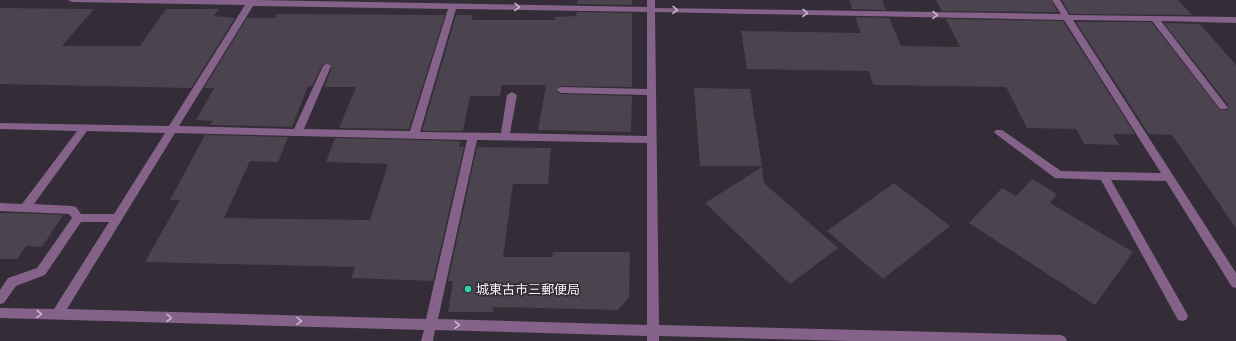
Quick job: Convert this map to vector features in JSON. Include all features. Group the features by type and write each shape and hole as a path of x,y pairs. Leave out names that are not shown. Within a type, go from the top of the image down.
{"street":[{"path":"72,0 252,1 453,6 651,5 1067,17 1236,20"},
{"path":"1056,0 1236,284"},
{"path":"57,315 252,1"},
{"path":"651,5 653,336"},
{"path":"414,135 453,6"},
{"path":"1155,19 1223,107"},
{"path":"297,132 328,66"},
{"path":"562,90 652,92"},
{"path":"505,137 512,94"},
{"path":"0,126 652,140"},
{"path":"25,208 84,128"},
{"path":"999,132 1058,175 1168,177"},
{"path":"427,341 473,136"},
{"path":"1104,176 1182,316"},
{"path":"0,207 72,210 78,218"},
{"path":"78,218 117,218"},
{"path":"0,300 12,282 41,272 78,218"},
{"path":"0,314 431,325 653,336 1061,341"}],"building":[{"path":"578,0 632,0 632,5 577,4"},
{"path":"849,0 882,0 886,10 852,9"},
{"path":"936,0 1051,0 1058,12 942,11"},
{"path":"1062,0 1178,0 1192,15 1070,14"},
{"path":"0,8 94,9 62,46 140,46 166,9 219,9 214,16 235,18 191,88 0,84"},
{"path":"577,12 632,13 632,87 561,86 555,91 561,94 632,96 631,132 538,130 546,85 502,85 500,96 470,96 463,131 422,131 456,15 473,15 472,20 555,20 555,17 576,16"},
{"path":"277,14 445,15 409,129 339,128 356,87 324,87 332,67 327,62 322,65 312,86 308,86 292,127 210,125 213,121 196,120 214,88 204,88 247,18 275,18"},
{"path":"855,17 889,18 901,46 960,47 946,19 1063,21 1135,134 1113,134 1119,145 1084,144 1076,129 1027,128 1006,87 873,85 869,71 747,69 741,31 861,33"},
{"path":"1076,22 1151,22 1220,110 1227,110 1229,106 1164,23 1200,24 1236,65 1236,228 1172,135 1149,134"},
{"path":"694,88 750,89 762,166 700,166"},
{"path":"205,135 288,137 278,162 250,161 224,218 370,220 388,164 326,162 335,138 460,141 459,147 464,147 433,281 351,278 355,267 145,262 180,200 170,200"},
{"path":"477,147 551,148 548,184 513,184 503,257 552,257 553,252 630,252 629,297 618,310 493,307 493,312 448,312 453,281 448,281"},
{"path":"762,167 764,183 838,248 790,284 705,203"},
{"path":"1032,179 1057,194 1050,203 1133,252 1095,305 969,223 1002,188 1016,196"},
{"path":"894,183 950,226 883,279 827,231"},
{"path":"0,213 63,215 42,247 26,246 17,259 0,259"}],"place":[{"name":"城東古市三郵便局","path":"468,289"}]}
